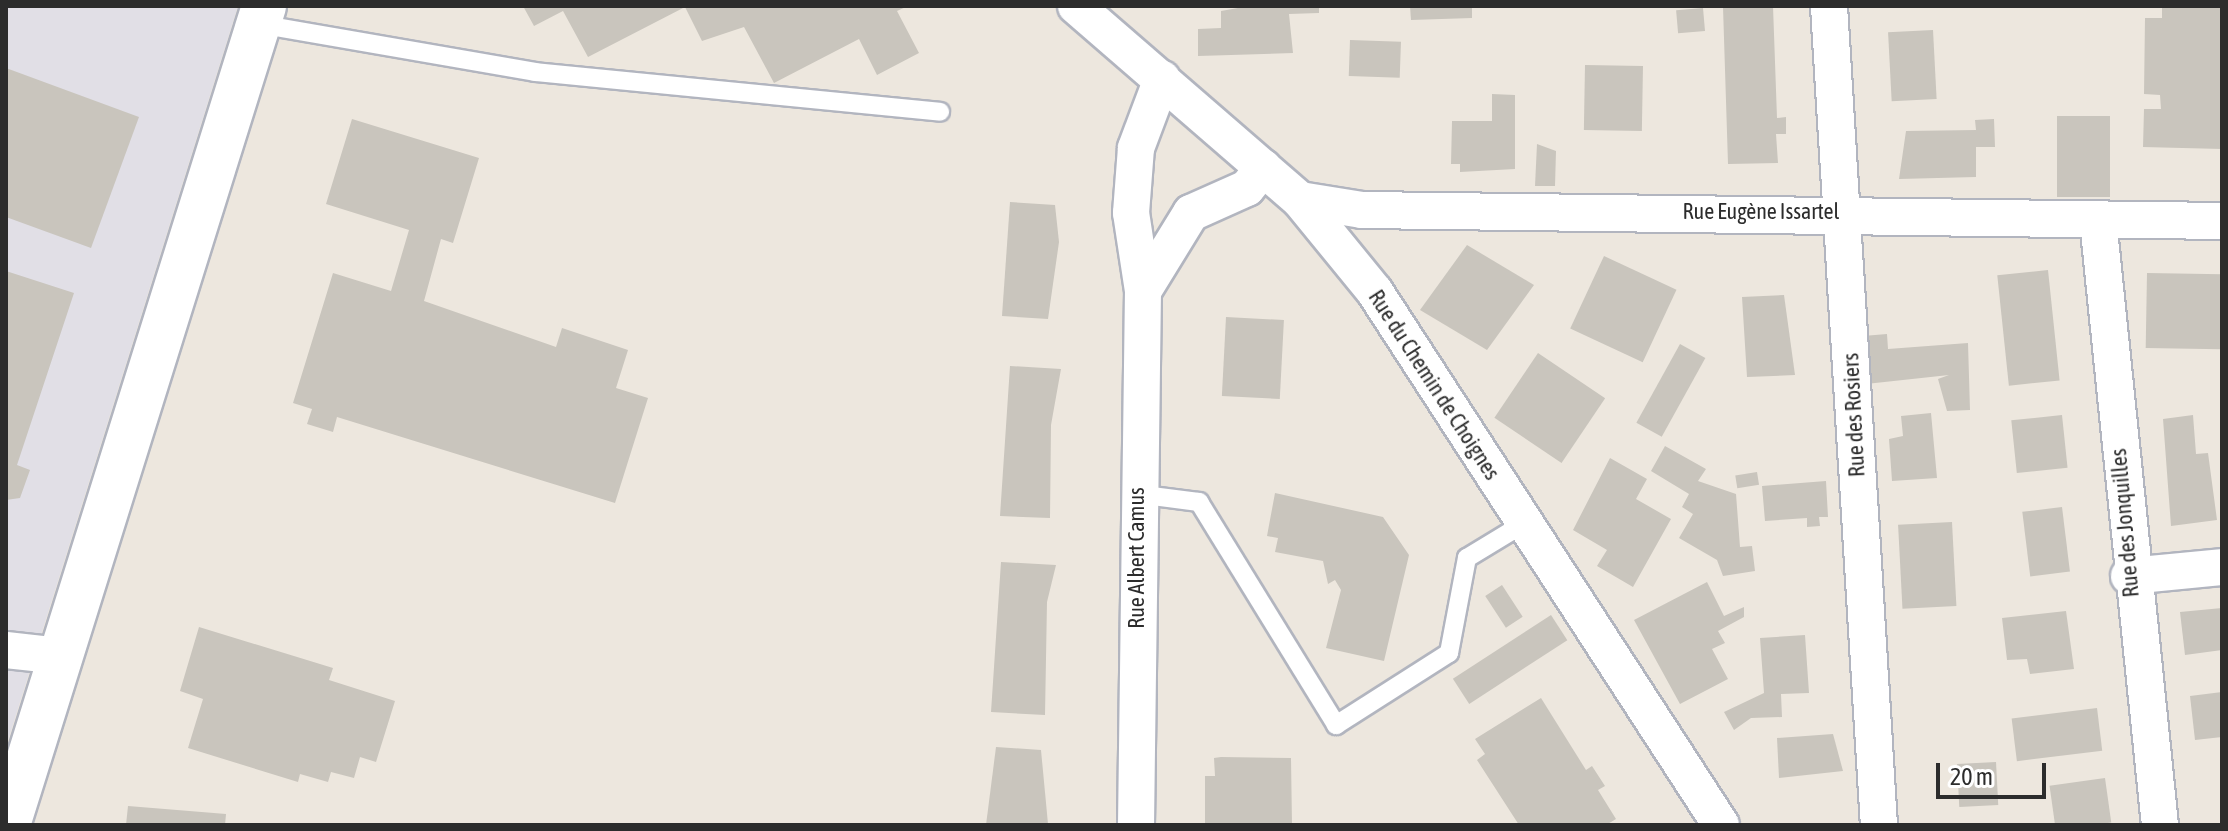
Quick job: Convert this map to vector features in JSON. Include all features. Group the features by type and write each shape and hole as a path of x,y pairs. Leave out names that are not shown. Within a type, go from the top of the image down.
{"street":[{"name":"Rue des Rosiers","path":"1829,6 1844,212 1879,825"},
{"name":"Rue du Chemin de Choignes","path":"1089,10 1162,79 1300,200 1375,292 1721,825"},
{"path":"8,825 261,15"},
{"name":"Rue Albert Camus","path":"1136,825 1137,494 1143,291 1131,213 1135,193 1136,148 1162,79"},
{"path":"1135,193 1157,208 1191,213 1247,188 1263,168"},
{"name":"Rue Eugène Issartel","path":"1300,200 1362,210 1844,212 2222,221"},
{"path":"1143,291 1191,213"},
{"name":"Rue des Jonquilles","path":"2098,220 2129,576 2160,825"},
{"path":"2129,576 2222,567"},
{"path":"6,650 60,656"}],"lane":[{"path":"261,15 535,72 940,112"},
{"path":"1137,494 1199,502 1336,725 1449,653 1467,558 1523,524"}],"shaded area":[{"path":"6,6 238,6 6,747"}],"building":[{"path":"523,6 908,6 897,11 919,53 877,75 859,39 774,83 744,27 702,41 685,7 588,57 563,11 534,26"},
{"path":"1249,6 1319,6 1319,13 1289,14 1293,53 1198,56 1198,29 1221,28 1221,11"},
{"path":"1410,6 1472,6 1472,18 1411,20"},
{"path":"1773,6 1777,118 1786,117 1786,134 1776,134 1778,163 1728,164 1723,7"},
{"path":"2162,6 2222,6 2222,149 2143,147 2144,109 2161,109 2160,95 2144,94 2145,18 2162,18"},
{"path":"1703,8 1705,31 1678,33 1676,10"},
{"path":"1933,30 1937,99 1892,101 1888,32"},
{"path":"1350,40 1401,42 1400,78 1349,76"},
{"path":"1585,65 1643,66 1642,131 1584,130"},
{"path":"6,68 139,117 91,248 6,217"},
{"path":"1492,94 1515,95 1515,169 1460,172 1460,164 1451,164 1452,121 1492,121"},
{"path":"2057,116 2110,116 2110,197 2057,197"},
{"path":"352,119 479,158 453,243 441,239 424,301 556,347 562,328 628,350 616,388 648,398 615,503 337,417 333,432 307,424 312,409 293,403 333,273 391,291 409,230 326,204"},
{"path":"1994,119 1995,147 1976,147 1976,177 1899,179 1906,131 1976,130 1975,120"},
{"path":"1537,144 1556,151 1555,186 1535,186"},
{"path":"1010,202 1055,205 1059,242 1048,319 1002,316"},
{"path":"1467,245 1534,285 1487,350 1420,310"},
{"path":"1604,256 1677,290 1643,362 1570,329"},
{"path":"2048,270 2060,380 2009,386 1997,275"},
{"path":"6,271 74,293 17,465 30,470 20,498 6,500"},
{"path":"2147,273 2222,274 2221,349 2146,348"},
{"path":"1784,295 1795,375 1747,377 1742,297"},
{"path":"1226,317 1284,320 1280,399 1222,396"},
{"path":"1887,334 1888,349 1968,343 1970,410 1947,411 1938,379 1949,375 1866,384 1863,336"},
{"path":"1680,344 1705,358 1662,437 1636,423"},
{"path":"1538,353 1605,398 1562,463 1494,418"},
{"path":"1010,366 1061,369 1051,425 1050,518 1000,516"},
{"path":"1931,413 1937,478 1892,481 1889,439 1903,436 1901,416"},
{"path":"2062,415 2068,468 2017,473 2011,420"},
{"path":"2193,415 2196,454 2208,453 2217,520 2171,526 2163,419"},
{"path":"1665,446 1706,469 1698,481 1736,494 1740,547 1752,546 1755,571 1723,576 1717,560 1679,538 1693,514 1682,507 1689,494 1651,471"},
{"path":"1610,458 1647,479 1636,499 1671,519 1633,587 1597,566 1607,550 1573,530"},
{"path":"1757,472 1759,485 1737,488 1735,475"},
{"path":"1826,481 1828,517 1819,517 1820,526 1807,527 1807,518 1765,521 1762,486"},
{"path":"1275,493 1383,517 1409,555 1384,661 1326,648 1341,590 1335,580 1328,584 1323,561 1275,552 1278,538 1267,536"},
{"path":"2062,507 2070,572 2030,576 2022,512"},
{"path":"1952,522 1956,606 1902,609 1898,525"},
{"path":"1001,562 1056,565 1047,602 1045,715 991,712"},
{"path":"1707,582 1724,616 1744,607 1744,617 1718,631 1725,643 1712,649 1728,679 1680,704 1634,620"},
{"path":"1502,585 1523,617 1506,628 1485,596"},
{"path":"2222,608 2222,650 2185,655 2180,612"},
{"path":"2066,611 2074,669 2030,674 2027,659 2007,660 2002,618"},
{"path":"1551,615 1567,640 1469,704 1453,679"},
{"path":"199,627 333,668 329,680 395,701 376,762 360,757 354,778 331,772 328,782 300,774 298,782 188,748 203,699 180,691"},
{"path":"1805,635 1809,693 1781,694 1782,717 1751,718 1734,730 1724,712 1764,693 1760,638"},
{"path":"2222,692 2222,737 2195,740 2190,696"},
{"path":"1541,698 1586,770 1592,766 1605,786 1598,790 1616,819 1606,825 1519,825 1477,760 1485,754 1475,739"},
{"path":"2097,708 2102,751 2017,761 2012,718"},
{"path":"1833,734 1843,771 1779,778 1777,738"},
{"path":"996,747 1041,750 1048,824 986,825"},
{"path":"1214,758 1291,758 1292,825 1205,825 1205,776 1215,776"},
{"path":"1996,762 1998,805 1959,807 1957,764"},
{"path":"2105,778 2111,823 2055,825 2050,786"},
{"path":"128,806 226,814 225,825 126,825"}]}
